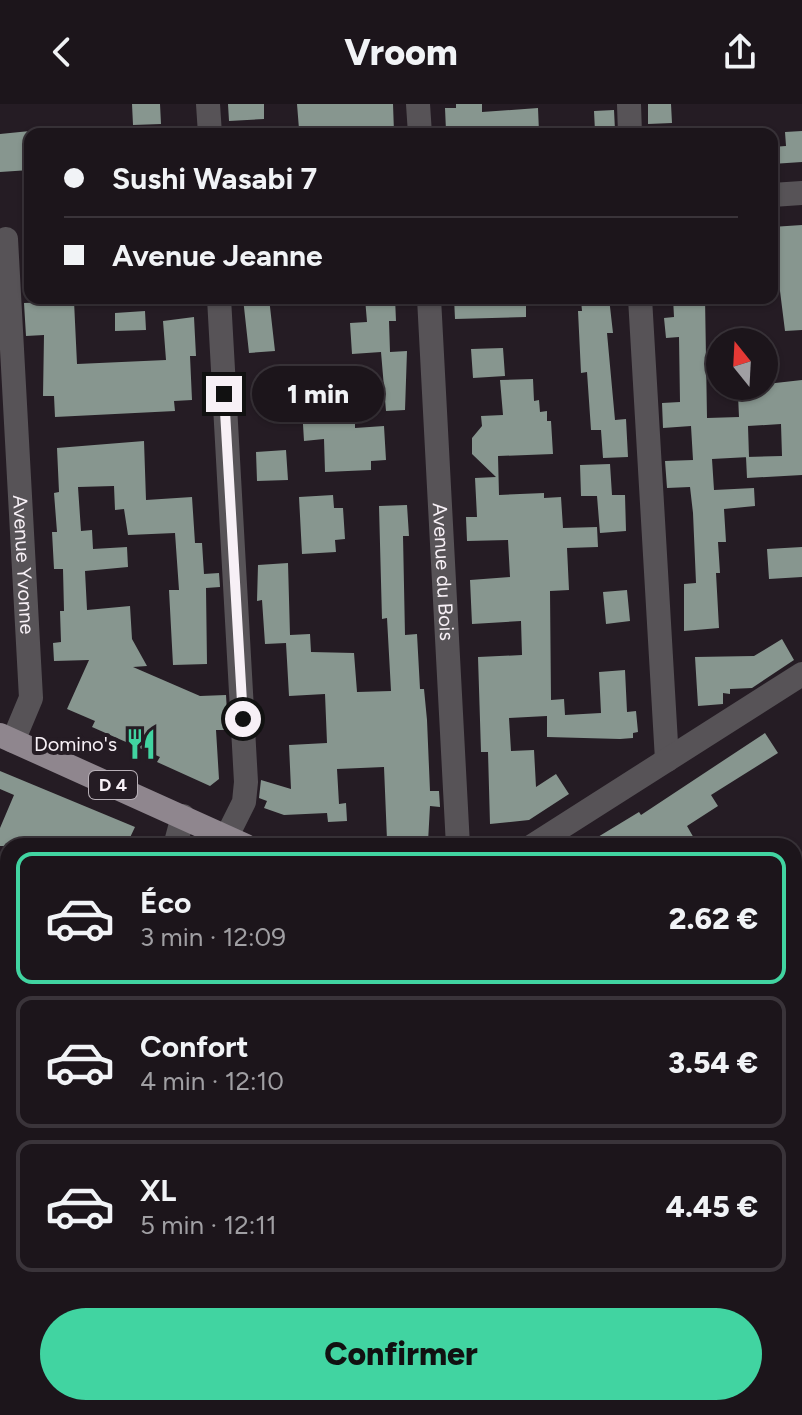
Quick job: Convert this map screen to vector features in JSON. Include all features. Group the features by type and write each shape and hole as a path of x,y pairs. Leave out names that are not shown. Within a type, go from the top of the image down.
{"main road":[{"name":"D 4","path":"6,738 230,838"}],"street":[{"path":"208,104 210,128"},
{"path":"418,104 420,128"},
{"path":"629,104 630,128"},
{"path":"778,195 802,193"},
{"name":"Avenue Yvonne","path":"6,738 31,698 12,238"},
{"path":"219,304 246,782 237,838"},
{"name":"Avenue du Bois","path":"429,304 458,838"},
{"path":"640,304 667,760"},
{"path":"545,838 802,674"},
{"path":"177,838 183,816"}],"building":[{"path":"132,104 160,104 161,124 133,125"},
{"path":"228,104 264,104 264,119 229,121"},
{"path":"297,104 393,104 394,128 299,128"},
{"path":"456,104 482,104 482,112 538,108 539,128 446,128 445,108 456,108"},
{"path":"648,104 671,104 672,123 648,124"},
{"path":"614,110 615,128 595,128 594,111"},
{"path":"802,131 802,162 778,164 778,147 786,146 785,132"},
{"path":"24,132 24,170 0,172 0,134"},
{"path":"802,225 802,330 785,331 778,275 778,227"},
{"path":"24,304 74,304 77,364 166,360 163,321 194,317 196,356 190,356 192,400 174,401 175,411 55,417 54,396 43,396 44,335 26,336"},
{"path":"244,304 270,304 275,351 249,353"},
{"path":"366,304 395,304 396,321 389,321 390,352 407,351 405,410 386,411 381,352 352,354 350,323 367,322"},
{"path":"454,304 526,304 526,317 455,319"},
{"path":"581,304 610,304 613,333 607,333 615,420 626,419 628,457 603,458 601,430 591,430 587,372 581,373 578,311 582,311"},
{"path":"673,304 705,304 707,418 739,417 738,400 778,400 778,383 802,380 802,475 747,478 746,457 712,459 714,490 754,488 755,506 724,509 726,542 718,542 720,573 716,573 719,628 684,631 684,584 696,583 693,513 690,487 667,488 665,461 693,460 691,426 663,428 662,403 680,402 679,337 666,338 664,318 674,317","holes":["781,424 782,456 749,457 748,426"]},
{"path":"145,311 146,330 115,331 115,313"},
{"path":"503,348 505,376 473,378 471,349"},
{"path":"305,369 307,402 277,404 275,370"},
{"path":"533,379 534,401 539,400 540,412 547,411 547,421 551,421 553,454 498,456 499,495 544,493 544,498 561,497 563,528 597,527 598,547 567,548 569,590 550,591 551,700 564,699 565,715 601,713 599,672 625,670 627,712 636,711 638,732 633,733 633,738 620,739 547,737 547,716 509,718 511,751 534,750 536,787 556,774 569,794 529,820 490,824 488,752 481,752 478,657 522,655 521,621 472,624 470,580 510,577 508,540 467,541 466,517 477,517 475,478 496,477 472,454 472,438 482,426 481,416 503,415 500,380"},
{"path":"329,407 329,417 355,416 355,428 384,426 386,460 371,461 371,470 325,472 324,439 304,441 302,408"},
{"path":"144,441 146,500 192,497 195,543 202,543 204,574 219,573 220,587 206,588 207,664 173,665 169,590 179,590 175,533 128,535 124,509 115,510 114,486 78,487 81,531 92,530 93,549 127,547 128,567 85,571 87,610 130,606 132,639 147,666 133,667 200,696 226,695 228,730 216,730 219,779 210,786 157,762 160,757 92,727 95,721 67,709 89,660 54,661 53,643 61,642 60,611 64,611 63,569 54,569 52,532 57,532 54,493 59,492 57,448"},
{"path":"286,450 288,480 257,481 256,452"},
{"path":"610,464 612,495 625,495 626,531 600,533 597,496 581,496 580,465"},
{"path":"333,495 334,508 343,508 345,539 335,540 336,552 302,554 299,497"},
{"path":"407,505 409,536 403,536 405,635 417,634 420,689 424,689 427,720 430,791 439,791 440,807 430,806 428,838 387,838 384,767 337,769 339,804 346,803 347,821 328,822 327,813 284,815 264,808 267,801 259,798 261,780 291,789 289,745 327,743 325,694 289,696 286,643 265,644 262,600 257,601 258,565 288,563 290,635 310,634 311,652 354,653 357,692 391,691 387,618 382,619 379,506"},
{"path":"802,547 802,577 769,579 767,549"},
{"path":"627,590 630,621 606,624 603,592"},
{"path":"782,639 794,660 752,688 730,689 730,694 723,693 723,704 698,706 695,657 754,656"},
{"path":"765,733 778,753 711,795 718,806 687,826 694,838 596,838 639,812 641,815"},
{"path":"0,771 135,827 130,838 0,838 0,828 14,795 0,789"}],"place":[{"name":"Domino's","path":"141,744"}],"route":[{"path":"224,394 243,719"}]}
